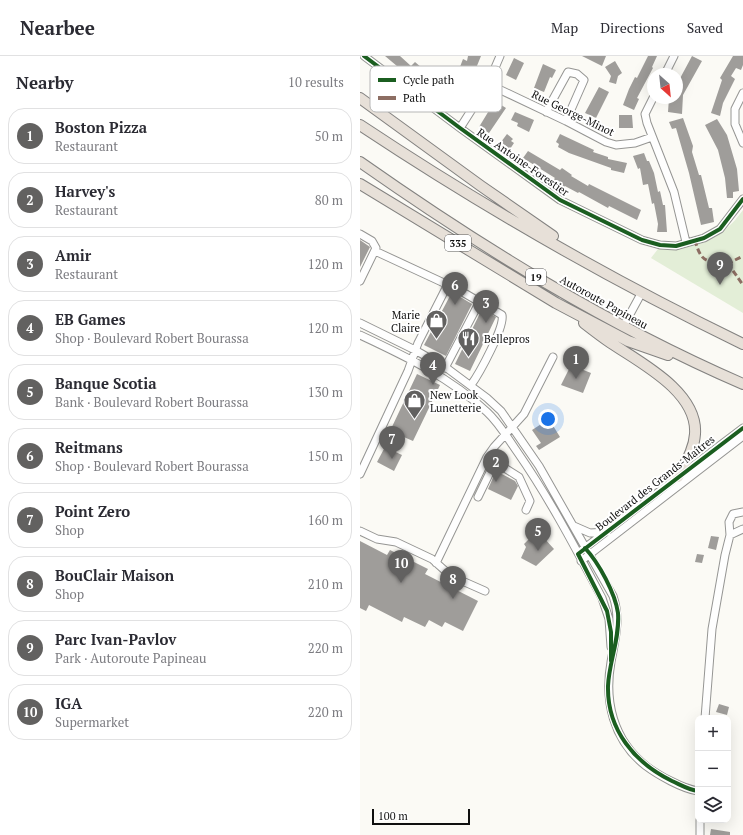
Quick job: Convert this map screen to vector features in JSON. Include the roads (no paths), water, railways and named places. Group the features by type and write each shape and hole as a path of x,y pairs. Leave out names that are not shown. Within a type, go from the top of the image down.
{"highway":[{"path":"360,98 370,105"},
{"path":"379,112 491,194 617,278"},
{"path":"360,125 490,207 642,292 743,344"},
{"name":"Autoroute Papineau","path":"360,162 482,245 545,283 624,327 743,384"},
{"name":"335","path":"360,184 556,303 628,341 722,375"},
{"path":"556,303 665,380 683,398 691,413 695,434 692,449 678,477"}],"street":[{"name":"Rue Antoine-Forestier","path":"364,56 377,66"},
{"name":"Rue Antoine-Forestier","path":"496,66 500,56"},
{"path":"668,68 674,56"},
{"path":"546,112 568,72 577,74 584,80 566,121"},
{"name":"Rue George-Minot","path":"502,91 606,142 616,145 635,143 652,138"},
{"path":"743,93 735,109 735,124 743,143"},
{"path":"650,104 645,114 652,138 658,148 674,192 686,242"},
{"name":"Rue Antoine-Forestier","path":"439,112 560,200 642,240 660,245 676,246 704,238 720,229 743,199"},
{"name":"Rue Antoine-Forestier","path":"460,128 470,112"},
{"path":"360,234 372,241 375,251 360,281"},
{"path":"375,251 500,313 503,320 471,385"},
{"path":"360,474 408,371 415,350 447,286"},
{"path":"624,327 642,292"},
{"path":"445,368 480,302"},
{"path":"360,323 415,350 471,385 495,405 512,426 539,466 611,591 616,607 617,631 608,686 609,702 616,726 624,742 636,757 652,770 685,787 695,790"},
{"path":"360,335 411,360 463,392 487,412 506,435 535,478 580,557 607,611 611,632 611,661"},
{"path":"436,563 487,457 526,411 553,357"},
{"name":"Boulevard des Grands-Maîtres","path":"588,551 607,532 743,428"},
{"name":"Boulevard des Grands-Maîtres","path":"580,557 743,436"},
{"path":"478,497 493,466 500,465 519,477 530,501 526,510"},
{"path":"704,715 712,629 730,535 729,522 731,516 735,513 743,512"},
{"path":"574,526 590,533 607,532"},
{"path":"730,535 743,529"},
{"path":"360,530 376,539 396,542 436,563 451,576 485,591"},
{"path":"700,823 700,835"}],"place":[{"name":"Parc Ivan-Pavlov","path":"720,285"},
{"name":"Reitmans","path":"455,305"},
{"name":"Amir","path":"486,323"},
{"name":"Marie Claire","path":"436,340"},
{"name":"Bellepros","path":"468,358"},
{"name":"Boston Pizza","path":"576,379"},
{"name":"EB Games","path":"433,385"},
{"name":"New Look Lunetterie","path":"415,420"},
{"name":"Point Zero","path":"392,459"},
{"name":"Harvey's","path":"496,482"},
{"name":"Banque Scotia","path":"538,551"},
{"name":"IGA","path":"401,583"},
{"name":"BouClair Maison","path":"453,599"}]}
